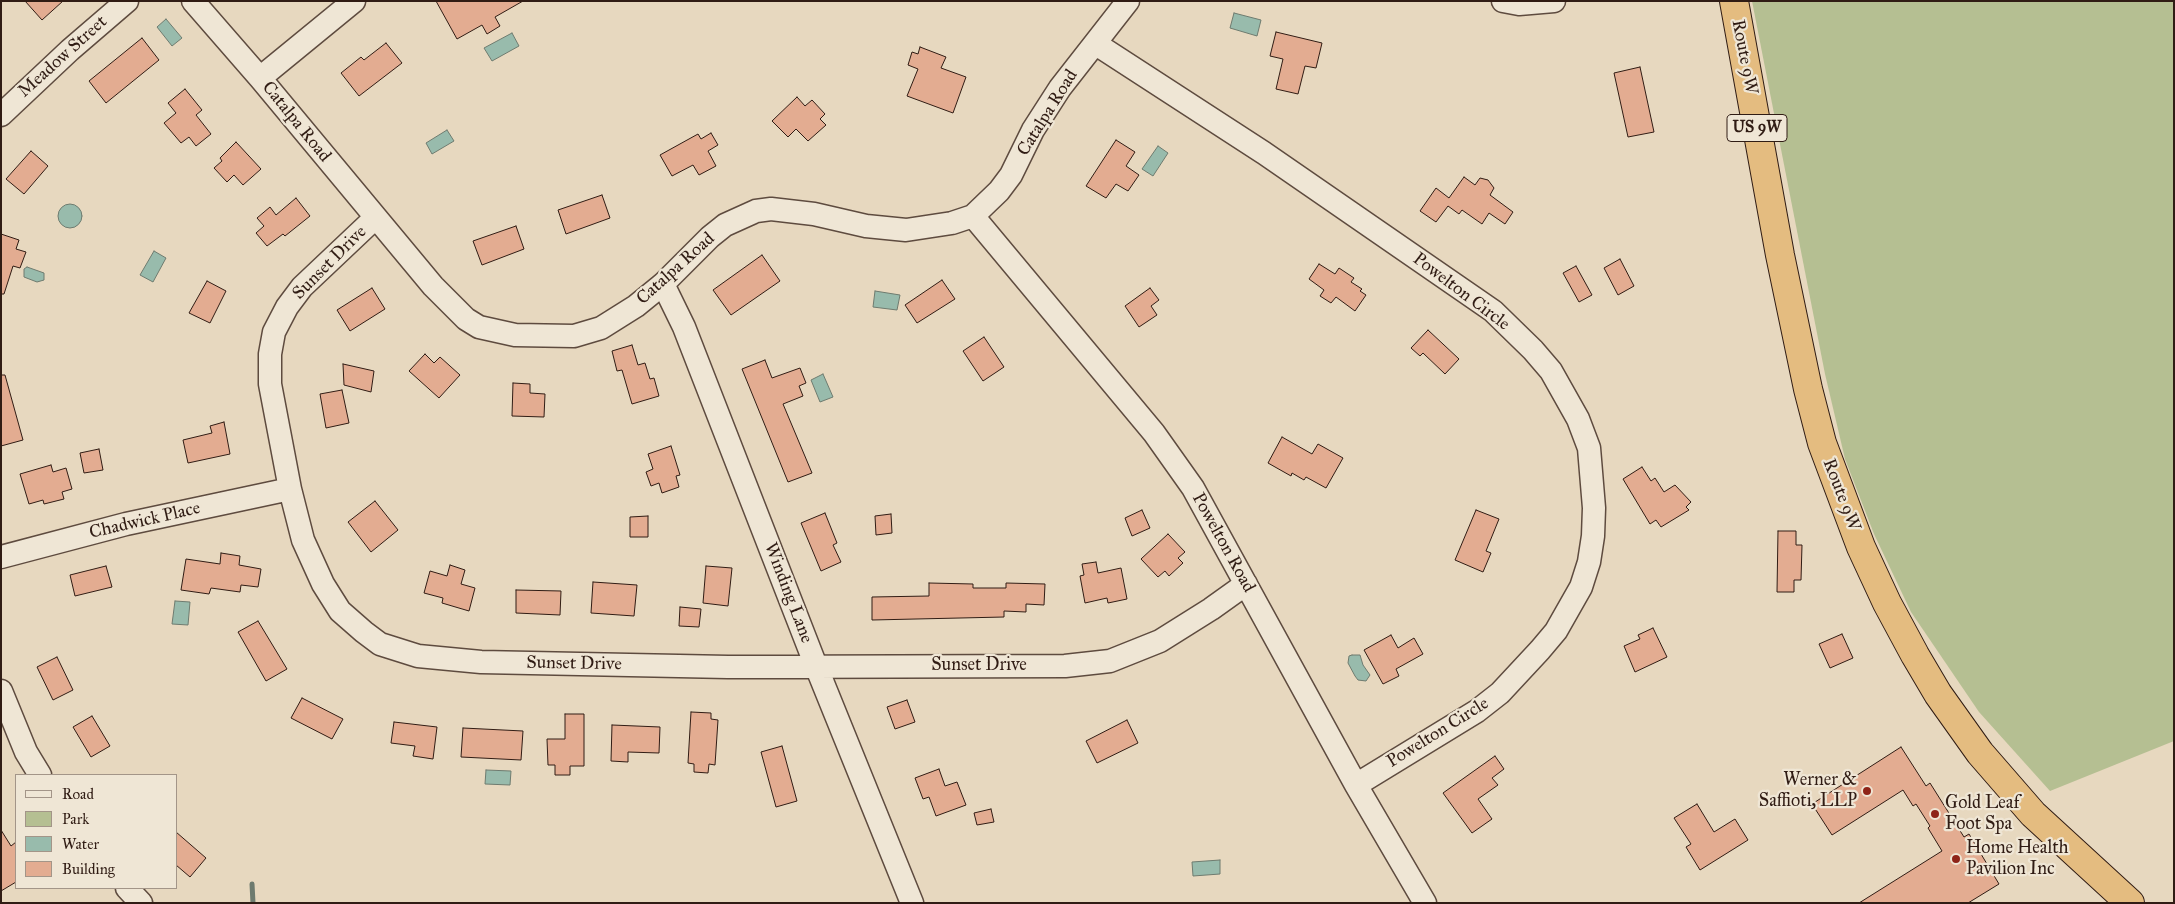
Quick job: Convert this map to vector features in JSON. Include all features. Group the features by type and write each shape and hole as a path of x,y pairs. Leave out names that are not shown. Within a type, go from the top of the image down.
{"highway":[{"name":"Route 9W","path":"1734,1 1780,255 1802,361 1822,443 1861,547 1901,629 1942,700 1996,772 2044,825 2130,903"}],"street":[{"name":"Meadow Street","path":"1,114 70,50 127,1"},
{"name":"Catalpa Road","path":"193,1 260,78 374,218 433,286 466,319 479,327 515,335 574,336 601,328 636,306 664,284 725,225 756,211 771,209 814,214 866,226 906,230 952,223 973,216 999,191 1011,175 1033,130 1060,88 1128,1"},
{"path":"260,78 354,1"},
{"path":"1503,1 1519,4 1554,1"},
{"name":"Powelton Circle","path":"1096,44 1264,153 1493,311 1534,350 1551,371 1578,419 1589,448 1594,508 1593,536 1589,562 1581,587 1556,631 1500,694 1477,711 1356,785"},
{"name":"Powelton Road","path":"973,216 1154,434 1193,488 1356,785 1425,903"},
{"name":"Sunset Drive","path":"374,218 302,287 287,307 274,332 270,354 270,384 290,490 303,540 323,584 340,611 380,644 418,656 481,662 816,666 1065,666 1110,661 1160,640 1212,609 1246,584"},
{"name":"Winding Lane","path":"664,284 684,327 816,666 912,903"},
{"name":"Chadwick Place","path":"1,557 126,524 290,490"},
{"path":"1,691 26,752 39,774"},
{"path":"128,889 141,903"}],"green space":[{"path":"1752,1 2174,1 2174,741 2050,791 1979,712 1911,612 1874,534 1845,459 1825,374"}],"water":[{"path":"1234,13 1261,20 1257,36 1230,28"},
{"path":"166,19 182,38 172,46 157,27"},
{"path":"512,33 519,46 492,61 484,48"},
{"path":"447,130 454,141 432,154 426,143"},
{"path":"1158,146 1168,153 1153,176 1142,169"},
{"path":"70,204 79,207 82,216 79,225 70,228 61,225 58,216 61,207"},
{"path":"154,251 166,258 153,282 140,275"},
{"path":"27,267 44,273 44,280 37,282 24,277 24,269"},
{"path":"875,291 900,295 897,310 873,307"},
{"path":"823,374 833,397 820,402 811,380"},
{"path":"175,601 190,602 188,625 172,624"},
{"path":"1360,655 1363,665 1370,675 1366,681 1358,680 1348,663 1349,656"},
{"path":"486,770 511,771 510,785 485,784"},
{"path":"1220,860 1220,874 1193,876 1192,862"}],"building":[{"path":"25,1 63,1 42,20"},
{"path":"436,1 523,1 495,17 500,26 487,34 482,25 457,39"},
{"path":"1276,32 1322,43 1316,68 1305,66 1298,94 1276,89 1283,59 1270,56"},
{"path":"142,38 159,60 106,103 89,81"},
{"path":"386,43 402,63 359,96 341,73 361,57 364,60"},
{"path":"920,47 946,57 941,68 966,77 953,113 907,96 918,69 908,65 912,52 918,54"},
{"path":"1640,67 1654,132 1628,137 1614,73"},
{"path":"185,89 202,110 196,115 211,134 196,146 189,137 181,143 164,123 176,113 168,103"},
{"path":"797,97 805,106 812,100 825,114 820,119 826,125 808,141 796,129 788,137 772,121"},
{"path":"711,133 718,145 708,151 716,166 699,175 693,165 672,176 660,155 698,134 701,139"},
{"path":"1116,140 1135,152 1126,166 1139,175 1128,191 1116,184 1106,198 1086,186"},
{"path":"236,142 261,169 243,185 234,175 227,182 214,168 222,161 220,158"},
{"path":"31,151 48,166 24,194 6,179"},
{"path":"1464,177 1475,185 1480,178 1488,180 1494,188 1490,195 1513,212 1505,224 1489,213 1482,224 1462,210 1459,214 1448,206 1436,222 1420,211 1436,188 1449,198"},
{"path":"602,195 610,218 566,234 558,210"},
{"path":"296,198 310,216 285,236 283,234 267,246 256,233 264,226 257,218 270,207 276,215"},
{"path":"516,226 524,249 482,265 473,241"},
{"path":"1,234 19,240 16,249 26,252 20,268 13,266 4,294 1,294"},
{"path":"762,255 780,281 731,315 713,290"},
{"path":"1620,259 1634,286 1618,295 1604,268"},
{"path":"1319,264 1335,274 1339,268 1354,278 1351,282 1362,289 1360,291 1366,295 1355,311 1336,297 1331,303 1320,296 1324,290 1309,279"},
{"path":"1576,266 1592,295 1579,302 1563,273"},
{"path":"942,280 955,299 917,323 905,305"},
{"path":"207,281 226,291 210,323 189,313"},
{"path":"372,288 385,309 350,331 337,310"},
{"path":"1150,288 1159,300 1151,306 1157,315 1139,327 1125,306"},
{"path":"1428,330 1459,359 1445,374 1423,353 1420,356 1411,348"},
{"path":"984,337 1004,367 983,381 963,351"},
{"path":"632,345 638,365 645,363 650,379 654,378 659,396 632,404 622,370 617,371 612,351"},
{"path":"425,354 434,363 440,357 460,375 439,398 409,371"},
{"path":"765,360 772,378 800,368 806,383 799,386 803,396 783,404 812,473 788,482 742,369"},
{"path":"343,364 374,371 371,392 344,385"},
{"path":"1,375 5,375 23,440 1,446"},
{"path":"513,383 530,384 530,393 545,394 544,417 512,416"},
{"path":"342,390 349,423 326,428 320,394"},
{"path":"224,422 230,454 188,463 183,440 212,433 210,426"},
{"path":"1282,437 1312,454 1318,444 1343,458 1326,488 1306,477 1304,480 1292,473 1291,476 1268,463"},
{"path":"671,446 680,475 676,476 679,487 662,493 659,483 651,486 646,472 653,469 648,454"},
{"path":"99,449 103,470 84,473 80,453"},
{"path":"51,465 53,472 66,468 72,489 62,492 64,499 44,504 43,500 29,504 20,474"},
{"path":"1642,467 1651,481 1655,478 1664,492 1675,485 1691,502 1686,507 1689,510 1661,527 1656,520 1650,524 1623,479"},
{"path":"375,501 398,530 371,552 348,522"},
{"path":"1142,510 1150,528 1132,536 1125,518"},
{"path":"1476,510 1499,519 1486,551 1491,553 1483,572 1455,560"},
{"path":"825,513 837,543 833,545 841,562 821,571 801,523"},
{"path":"891,514 892,533 876,535 875,516"},
{"path":"648,516 648,537 630,537 630,517"},
{"path":"1778,531 1796,531 1796,545 1802,545 1801,580 1794,580 1794,592 1777,592"},
{"path":"1168,534 1185,552 1178,558 1183,563 1169,576 1165,571 1158,577 1141,559"},
{"path":"221,553 240,556 239,565 261,569 258,587 241,585 240,592 211,588 209,594 181,590 186,559 220,564"},
{"path":"1096,562 1098,573 1121,568 1127,599 1108,603 1107,598 1085,603 1080,576 1084,575 1082,564"},
{"path":"450,565 465,570 461,584 475,588 469,611 442,603 443,598 424,593 430,571 447,576"},
{"path":"106,566 112,587 75,596 70,575"},
{"path":"706,566 732,568 728,606 703,603"},
{"path":"593,582 637,585 634,616 591,613"},
{"path":"929,583 973,584 973,588 1006,588 1006,583 1045,584 1044,605 1026,604 1026,612 1004,611 1004,617 872,620 872,597 929,596"},
{"path":"516,590 561,591 560,615 516,613"},
{"path":"680,607 701,609 699,627 679,626"},
{"path":"258,621 287,669 266,681 238,632"},
{"path":"1653,628 1667,657 1635,672 1624,646 1640,639 1638,635"},
{"path":"1842,634 1853,658 1830,668 1819,644"},
{"path":"1391,635 1398,648 1414,638 1423,654 1396,669 1399,676 1383,684 1364,650"},
{"path":"57,657 73,690 53,700 37,667"},
{"path":"302,698 343,719 332,739 291,718"},
{"path":"907,700 915,722 895,729 887,707"},
{"path":"691,712 711,713 711,719 718,720 715,765 709,764 708,773 694,772 694,764 688,763"},
{"path":"565,714 584,714 584,766 570,766 570,775 555,775 555,765 548,765 547,739 565,739"},
{"path":"92,716 110,746 91,757 73,727"},
{"path":"1127,720 1138,743 1097,763 1086,741"},
{"path":"394,722 437,727 433,759 413,756 415,746 391,743"},
{"path":"612,725 660,727 659,753 628,752 628,762 611,761"},
{"path":"463,728 523,731 521,760 461,757"},
{"path":"782,746 797,801 776,807 761,752"},
{"path":"1901,747 1926,786 1930,783 1964,837 1969,834 1999,884 1968,903 1859,903 1942,851 1928,828 1930,826 1916,804 1913,806 1903,790 1832,835 1812,804"},
{"path":"1495,756 1504,769 1492,778 1498,785 1478,799 1492,819 1472,833 1443,793"},
{"path":"939,769 945,786 957,782 966,805 936,816 929,797 923,799 915,778"},
{"path":"1697,804 1714,832 1735,819 1748,840 1700,870 1686,847 1691,844 1674,818"},
{"path":"991,809 994,822 977,825 974,813"},
{"path":"1,830 11,846 15,843 15,883 1,891"},
{"path":"178,834 206,858 190,877 178,867"}],"waterway":[{"path":"252,884 253,903"}],"place":[{"name":"Werner & Saffioti, LLP","path":"1867,791"},
{"name":"Gold Leaf Foot Spa","path":"1935,814"},
{"name":"Home Health Pavilion Inc","path":"1956,859"}]}
